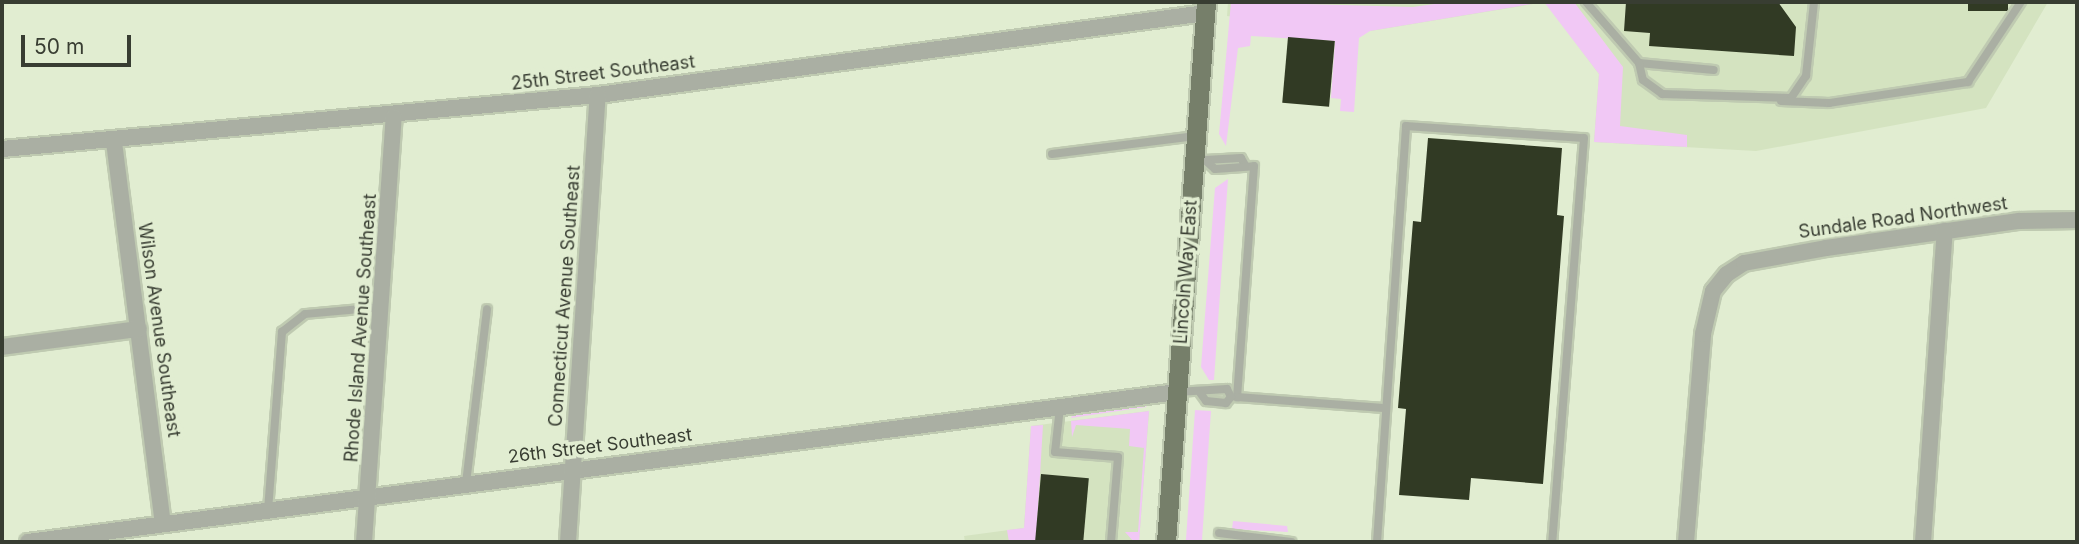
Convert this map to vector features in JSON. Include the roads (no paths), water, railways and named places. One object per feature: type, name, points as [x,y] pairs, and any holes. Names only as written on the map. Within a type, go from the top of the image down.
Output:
[{"type":"main road","name":"Lincoln Way East","points":[[1166,542],[1176,392],[1200,159],[1196,136],[1206,7]]},
{"type":"street","name":"25th Street Southeast","points":[[2,149],[114,142],[394,117],[598,95],[1206,7]]},
{"type":"street","name":"Connecticut Avenue Southeast","points":[[568,542],[598,95]]},
{"type":"street","name":"Rhode Island Avenue Southeast","points":[[364,542],[394,117]]},
{"type":"street","name":"Wilson Avenue Southeast","points":[[114,142],[163,523]]},
{"type":"street","name":"Sundale Road Northwest","points":[[1686,542],[1707,312],[1719,282],[1736,267],[1945,231],[2077,219]]},
{"type":"street","points":[[1923,542],[1945,231]]},
{"type":"street","points":[[2,347],[139,329]]},
{"type":"street","name":"26th Street Southeast","points":[[28,542],[1060,404],[1176,392]]},
{"type":"lane","points":[[1586,2],[1639,63],[1643,80],[1662,94],[1829,103],[1968,82],[2021,2]]},
{"type":"lane","points":[[1781,101],[1797,93],[1807,76],[1812,4]]},
{"type":"lane","points":[[1639,63],[1714,70]]},
{"type":"lane","points":[[1377,542],[1384,408],[1406,126],[1584,138],[1552,542]]},
{"type":"lane","points":[[1052,153],[1196,136]]},
{"type":"lane","points":[[1200,159],[1241,158],[1245,165]]},
{"type":"lane","points":[[1200,159],[1214,169],[1254,166],[1234,397]]},
{"type":"lane","points":[[268,510],[282,332],[304,314],[382,307]]},
{"type":"lane","points":[[466,483],[487,309]]},
{"type":"lane","points":[[1176,392],[1201,394],[1227,389],[1234,397]]},
{"type":"lane","points":[[1201,394],[1206,401],[1234,397],[1384,408]]},
{"type":"lane","points":[[1060,404],[1055,452],[1118,457],[1111,542]]},
{"type":"lane","points":[[1219,533],[1290,542]]}]
